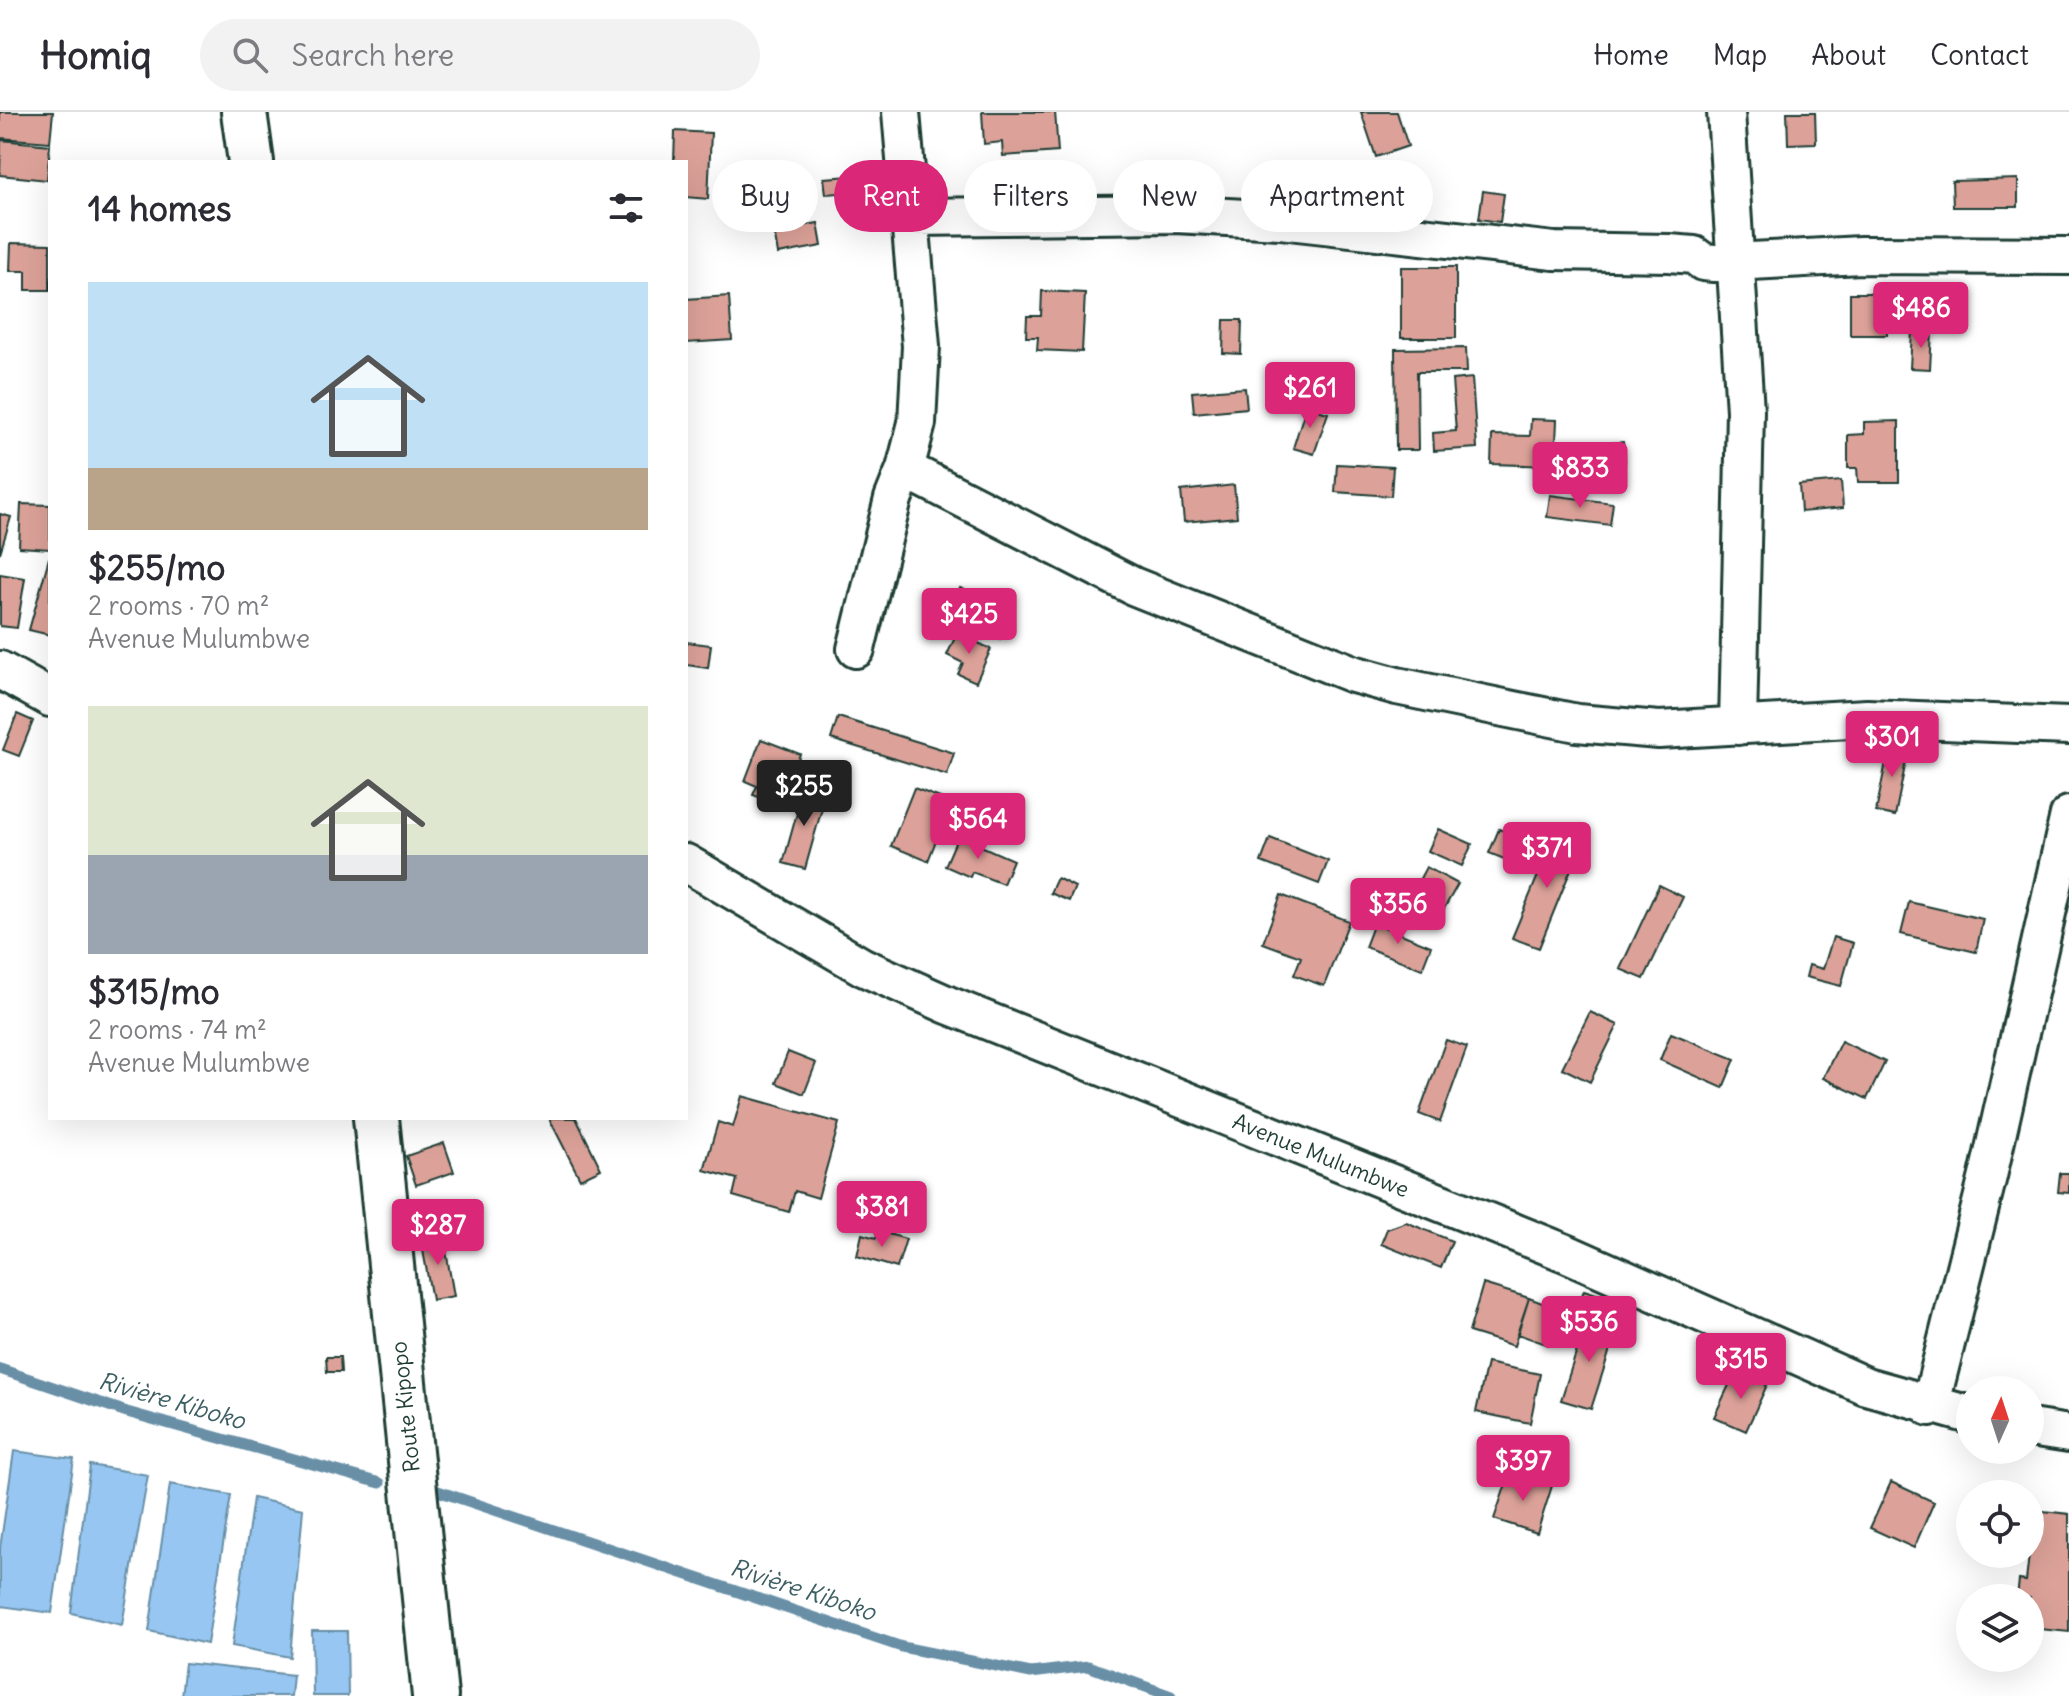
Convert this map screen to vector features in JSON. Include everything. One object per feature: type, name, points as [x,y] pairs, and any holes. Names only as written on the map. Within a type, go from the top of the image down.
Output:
[{"type":"main road","points":[[244,112],[251,160]]},
{"type":"main road","name":"Route Kipopo","points":[[376,1120],[435,1696]]},
{"type":"street","points":[[901,112],[905,160]]},
{"type":"street","points":[[1726,112],[1733,262],[1745,411],[1738,726]]},
{"type":"street","points":[[948,217],[1190,215],[1280,220],[1554,251],[1694,255],[1703,262],[1861,255],[2069,256]]},
{"type":"street","points":[[856,649],[893,499],[905,469],[917,423],[921,346],[911,232]]},
{"type":"street","points":[[905,469],[1119,580],[1353,674],[1577,723],[1659,730],[1867,718],[2069,726]]},
{"type":"street","points":[[0,670],[48,697]]},
{"type":"street","points":[[1930,1407],[1988,1176],[2069,815]]},
{"type":"street","name":"Avenue Mulumbwe","points":[[688,864],[863,967],[948,1005],[1568,1254],[1866,1386],[1956,1412]]},
{"type":"street","points":[[2044,1430],[2069,1434]]},
{"type":"water","points":[[14,1451],[74,1459],[52,1613],[0,1606],[0,1548]]},
{"type":"water","points":[[90,1465],[148,1475],[122,1625],[71,1613]]},
{"type":"water","points":[[170,1484],[231,1495],[207,1644],[149,1631]]},
{"type":"water","points":[[253,1498],[303,1509],[290,1657],[232,1646]]},
{"type":"water","points":[[312,1631],[347,1631],[348,1696],[313,1696]]},
{"type":"water","points":[[185,1663],[293,1675],[291,1696],[181,1696]]},
{"type":"building","points":[[0,112],[53,112],[50,142],[0,138]]},
{"type":"building","points":[[982,112],[1055,112],[1058,152],[1003,156],[1002,142],[984,144]]},
{"type":"building","points":[[1361,112],[1397,112],[1408,146],[1376,157]]},
{"type":"building","points":[[1787,112],[1815,112],[1816,143],[1788,144]]},
{"type":"building","points":[[675,131],[711,133],[708,199],[688,197],[688,160],[674,160]]},
{"type":"building","points":[[1,140],[50,145],[47,180],[0,175]]},
{"type":"building","points":[[834,177],[834,193],[826,194],[824,178]]},
{"type":"building","points":[[2018,179],[2018,207],[1953,207],[1952,181]]},
{"type":"building","points":[[1483,191],[1504,194],[1500,222],[1479,219]]},
{"type":"building","points":[[818,223],[822,246],[778,254],[774,232],[818,232]]},
{"type":"building","points":[[11,243],[48,244],[48,290],[26,290],[26,271],[10,271]]},
{"type":"building","points":[[1401,267],[1456,267],[1456,338],[1401,338]]},
{"type":"building","points":[[1042,291],[1085,293],[1082,352],[1037,350],[1038,337],[1026,337],[1027,316],[1041,316]]},
{"type":"building","points":[[1850,293],[1888,293],[1887,335],[1850,335]]},
{"type":"building","points":[[729,296],[732,340],[688,343],[688,299]]},
{"type":"building","points":[[1224,320],[1242,320],[1241,354],[1223,353]]},
{"type":"building","points":[[1912,330],[1932,331],[1930,369],[1910,368]]},
{"type":"building","points":[[1466,348],[1467,372],[1417,372],[1418,450],[1396,450],[1395,349]]},
{"type":"building","points":[[1472,378],[1477,448],[1434,451],[1433,433],[1456,431],[1452,380]]},
{"type":"building","points":[[1245,388],[1247,408],[1194,413],[1192,392]]},
{"type":"building","points":[[1306,407],[1328,413],[1314,454],[1293,448]]},
{"type":"building","points":[[1531,419],[1557,420],[1555,466],[1491,464],[1492,435],[1530,436]]},
{"type":"building","points":[[1899,421],[1899,482],[1858,482],[1857,468],[1848,468],[1848,435],[1864,434],[1864,422]]},
{"type":"building","points":[[1623,442],[1625,462],[1585,464],[1584,445]]},
{"type":"building","points":[[1337,464],[1393,467],[1391,496],[1335,492]]},
{"type":"building","points":[[1841,481],[1843,508],[1801,512],[1799,485]]},
{"type":"building","points":[[1234,485],[1237,517],[1184,522],[1181,491]]},
{"type":"building","points":[[1550,495],[1613,503],[1610,525],[1547,517]]},
{"type":"building","points":[[21,504],[48,505],[48,549],[19,547]]},
{"type":"building","points":[[0,514],[11,517],[0,553]]},
{"type":"building","points":[[48,562],[48,635],[29,630]]},
{"type":"building","points":[[0,574],[25,578],[17,628],[0,626]]},
{"type":"building","points":[[960,588],[1012,607],[1000,639],[978,630],[980,623],[951,613]]},
{"type":"building","points":[[957,633],[991,649],[976,682],[958,674],[963,663],[947,655]]},
{"type":"building","points":[[688,642],[711,645],[708,668],[688,665]]},
{"type":"building","points":[[17,714],[33,721],[19,756],[3,750]]},
{"type":"building","points":[[838,717],[954,753],[947,775],[831,739]]},
{"type":"building","points":[[761,739],[800,754],[781,805],[753,795],[757,786],[745,781]]},
{"type":"building","points":[[1890,742],[1909,746],[1895,816],[1876,812]]},
{"type":"building","points":[[804,788],[826,794],[805,869],[783,863]]},
{"type":"building","points":[[914,788],[951,802],[928,861],[891,846]]},
{"type":"building","points":[[1438,829],[1472,844],[1462,866],[1428,851]]},
{"type":"building","points":[[1499,829],[1541,846],[1532,870],[1489,853]]},
{"type":"building","points":[[1556,832],[1582,842],[1539,948],[1512,938]]},
{"type":"building","points":[[958,836],[1013,860],[1003,884],[972,872],[970,877],[945,866]]},
{"type":"building","points":[[1270,838],[1328,861],[1319,884],[1261,862]]},
{"type":"building","points":[[1426,867],[1458,884],[1437,921],[1420,911],[1431,892],[1417,884]]},
{"type":"building","points":[[1057,878],[1075,887],[1069,901],[1050,893]]},
{"type":"building","points":[[1659,885],[1683,897],[1644,979],[1620,969]]},
{"type":"building","points":[[1281,895],[1349,921],[1324,986],[1294,975],[1301,957],[1263,943]]},
{"type":"building","points":[[1909,902],[1983,919],[1976,952],[1901,934]]},
{"type":"building","points":[[1374,923],[1431,946],[1422,969],[1365,947]]},
{"type":"building","points":[[1833,937],[1853,943],[1841,986],[1806,977],[1809,965],[1823,969]]},
{"type":"building","points":[[1590,1012],[1618,1025],[1590,1082],[1562,1068]]},
{"type":"building","points":[[1671,1033],[1735,1059],[1723,1088],[1660,1060]]},
{"type":"building","points":[[1446,1040],[1467,1047],[1440,1122],[1419,1114]]},
{"type":"building","points":[[1841,1041],[1885,1062],[1867,1099],[1823,1078]]},
{"type":"building","points":[[788,1052],[816,1063],[804,1094],[776,1083]]},
{"type":"building","points":[[742,1096],[839,1123],[818,1198],[795,1191],[789,1212],[733,1196],[737,1179],[704,1170],[718,1122],[733,1127]]},
{"type":"building","points":[[550,1120],[577,1120],[601,1169],[580,1179]]},
{"type":"building","points":[[444,1143],[454,1172],[416,1185],[406,1156]]},
{"type":"building","points":[[2060,1173],[2069,1173],[2069,1193],[2058,1192]]},
{"type":"building","points":[[1406,1222],[1452,1241],[1441,1268],[1381,1244],[1387,1229]]},
{"type":"building","points":[[878,1231],[906,1239],[897,1268],[857,1256],[862,1234],[876,1238]]},
{"type":"building","points":[[443,1234],[454,1296],[432,1300],[421,1239]]},
{"type":"building","points":[[1483,1284],[1529,1298],[1514,1346],[1469,1332]]},
{"type":"building","points":[[1584,1290],[1625,1303],[1617,1328],[1575,1315]]},
{"type":"building","points":[[1529,1298],[1561,1310],[1549,1345],[1517,1334]]},
{"type":"building","points":[[1587,1319],[1617,1328],[1591,1409],[1561,1400]]},
{"type":"building","points":[[326,1357],[340,1357],[341,1372],[327,1372]]},
{"type":"building","points":[[1487,1363],[1540,1374],[1530,1423],[1476,1412]]},
{"type":"building","points":[[1736,1370],[1767,1385],[1746,1431],[1714,1417]]},
{"type":"building","points":[[1510,1472],[1552,1486],[1537,1533],[1494,1519]]},
{"type":"building","points":[[1891,1482],[1934,1502],[1914,1548],[1870,1528]]},
{"type":"building","points":[[2044,1511],[2069,1514],[2069,1632],[2044,1629],[2044,1584],[2019,1584],[2019,1580],[2026,1581],[2027,1568],[2044,1568]]},
{"type":"waterway","name":"Rivière Kiboko","points":[[0,1369],[127,1412],[380,1483]]},
{"type":"waterway","name":"Rivière Kiboko","points":[[426,1487],[902,1647],[1031,1673],[1088,1666],[1171,1696]]}]
